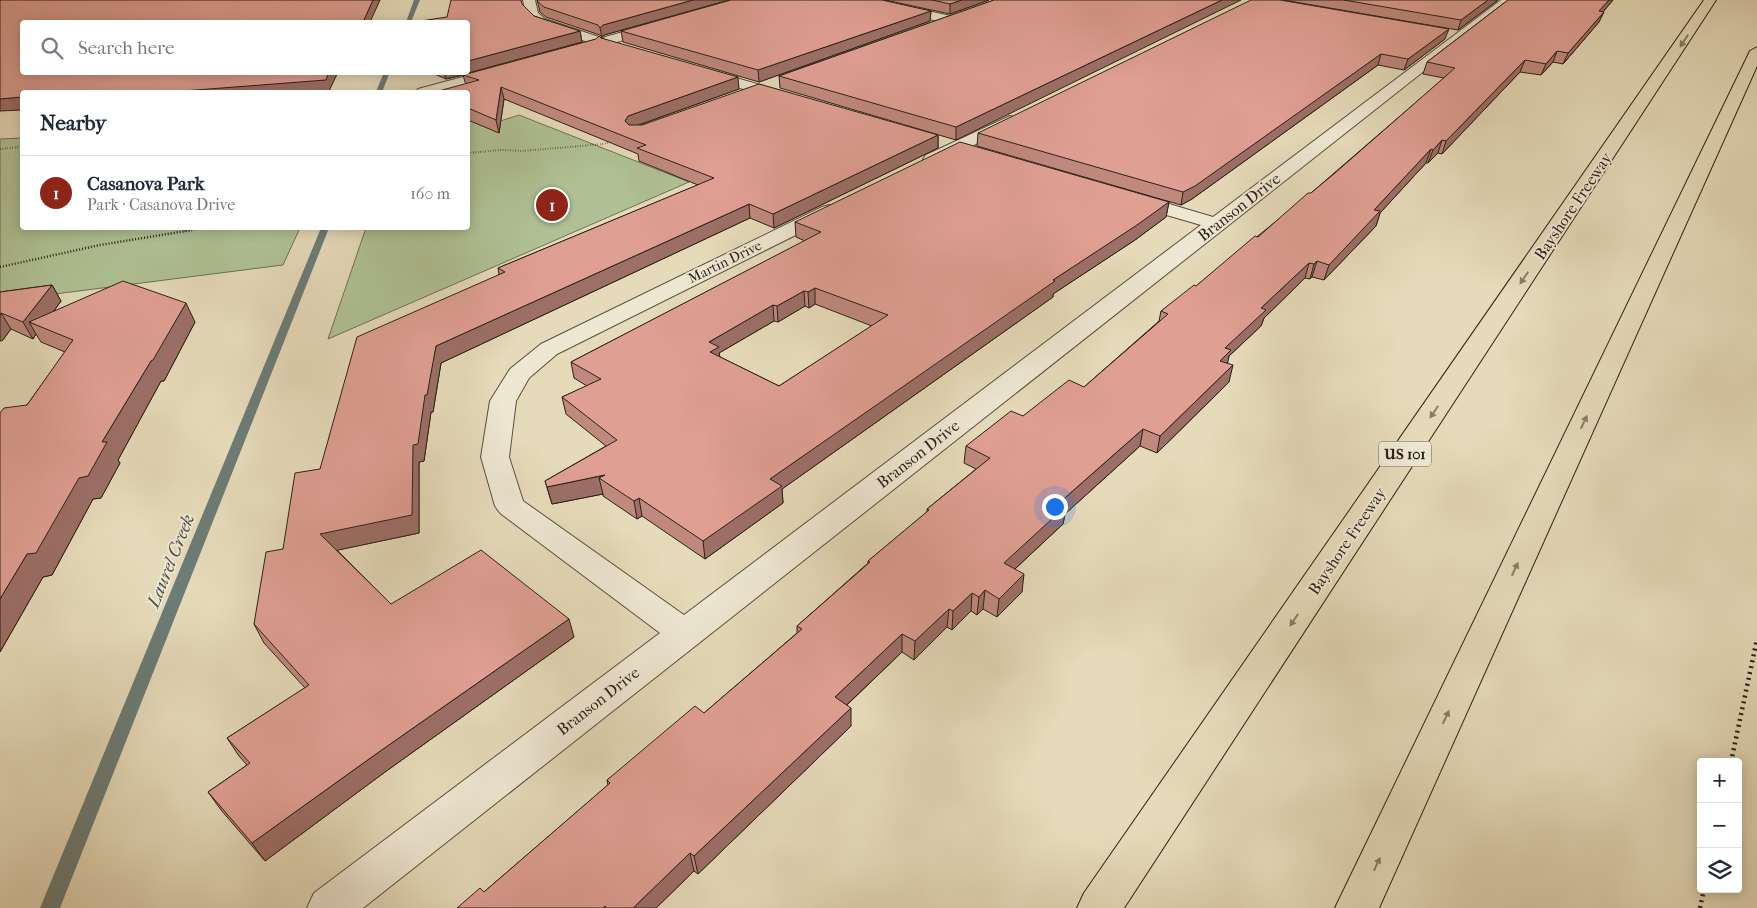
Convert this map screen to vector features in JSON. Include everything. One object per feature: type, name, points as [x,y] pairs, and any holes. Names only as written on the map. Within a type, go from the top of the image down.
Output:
[{"type":"highway","name":"Bayshore Freeway","points":[[1099,908],[1710,0]]},
{"type":"highway","points":[[1357,908],[1757,51]]},
{"type":"street","points":[[529,0],[532,14],[541,22],[634,52]]},
{"type":"street","points":[[860,0],[955,18],[923,30]]},
{"type":"street","name":"Branson Drive","points":[[329,908],[1217,224],[1453,35],[1508,0]]},
{"type":"street","points":[[574,50],[675,21]]},
{"type":"street","points":[[430,90],[517,66]]},
{"type":"street","points":[[691,69],[805,103]]},
{"type":"street","points":[[740,96],[783,80]]},
{"type":"street","points":[[912,170],[1026,113]]},
{"type":"street","points":[[1115,194],[1217,224]]},
{"type":"street","name":"Martin Drive","points":[[686,634],[510,506],[495,457],[503,401],[519,374],[549,349],[850,200]]},
{"type":"path","points":[[470,153],[502,150],[522,151],[603,144],[620,138]]},
{"type":"path","points":[[0,149],[20,147]]},
{"type":"path","points":[[0,267],[100,245],[192,230]]},
{"type":"path","points":[[1732,758],[1757,639]]},
{"type":"path","points":[[1700,908],[1703,893]]},
{"type":"green space","points":[[519,115],[689,182],[328,339],[365,230],[470,230],[470,119],[488,125]]},
{"type":"green space","points":[[20,138],[20,230],[299,230],[283,265],[0,301],[0,139]]},
{"type":"building","points":[[0,0],[373,0],[364,20],[20,20],[20,75],[328,75],[326,80],[196,90],[20,90],[20,97],[0,99]]},
{"type":"building","points":[[451,0],[521,0],[522,4],[534,16],[580,31],[470,60],[470,20],[427,20],[447,17]]},
{"type":"building","points":[[537,0],[693,0],[603,25],[600,28],[598,25],[544,7]]},
{"type":"building","points":[[731,0],[882,0],[931,11],[758,70],[621,31]]},
{"type":"building","points":[[932,0],[962,0],[950,4]]},
{"type":"building","points":[[994,0],[1222,0],[956,127],[779,76]]},
{"type":"building","points":[[1251,0],[1280,0],[1449,29],[1408,59],[1381,54],[1195,186],[1183,192],[978,133]]},
{"type":"building","points":[[1344,0],[1488,0],[1461,20]]},
{"type":"building","points":[[1508,0],[1609,0],[1599,11],[1604,12],[1568,53],[1557,51],[1546,64],[1525,60],[1446,141],[1442,140],[1433,150],[1431,149],[1374,210],[1380,211],[1329,265],[1317,261],[1314,264],[1309,263],[1261,308],[1266,310],[1225,348],[1231,350],[1220,361],[1233,365],[1160,436],[1143,429],[1059,503],[1066,506],[1004,563],[1024,574],[999,599],[985,590],[979,597],[972,593],[953,611],[949,609],[915,641],[902,634],[835,697],[851,708],[694,856],[690,853],[633,908],[607,908],[605,906],[603,908],[457,908],[480,888],[484,892],[610,783],[607,780],[695,706],[704,713],[802,629],[797,626],[870,562],[868,561],[929,510],[927,509],[990,458],[966,446],[1011,411],[1023,416],[1069,380],[1084,387],[1168,314],[1161,311],[1194,285],[1196,286],[1255,236],[1258,237],[1308,193],[1311,193],[1335,173],[1455,68],[1427,62]]},
{"type":"building","points":[[599,36],[738,77],[628,116],[625,121],[629,125],[642,125],[759,84],[938,135],[773,214],[749,204],[436,346],[427,395],[425,395],[418,444],[413,445],[412,515],[320,534],[391,604],[481,550],[569,619],[252,843],[208,792],[250,763],[227,738],[309,685],[254,624],[266,552],[283,549],[295,473],[320,469],[357,337],[505,272],[498,268],[714,178],[637,148],[646,145],[501,87],[496,120],[470,109],[470,90],[442,90],[479,80],[463,75],[470,75],[470,73],[596,39]]},
{"type":"building","points":[[960,142],[1169,202],[1053,280],[1055,281],[770,479],[782,486],[703,541],[639,498],[634,501],[599,478],[605,475],[547,487],[545,481],[617,440],[562,397],[601,379],[571,362],[821,232],[795,222]],"holes":[[[815,288],[888,315],[779,386],[710,352],[719,347],[709,342],[773,305],[777,306],[804,291],[808,292]]]},
{"type":"building","points":[[123,281],[186,303],[102,442],[107,442],[88,476],[79,478],[36,553],[27,554],[0,599],[0,413],[4,408],[27,405],[73,340],[29,322]]},
{"type":"building","points":[[52,285],[23,322],[1,313],[0,315],[0,292]]},
{"type":"waterway","name":"Laurel Creek","points":[[409,20],[417,0]]},
{"type":"waterway","name":"Laurel Creek","points":[[380,90],[386,75]]},
{"type":"waterway","name":"Laurel Creek","points":[[50,908],[324,230]]},
{"type":"place","name":"Casanova Park","points":[[552,205]]}]
